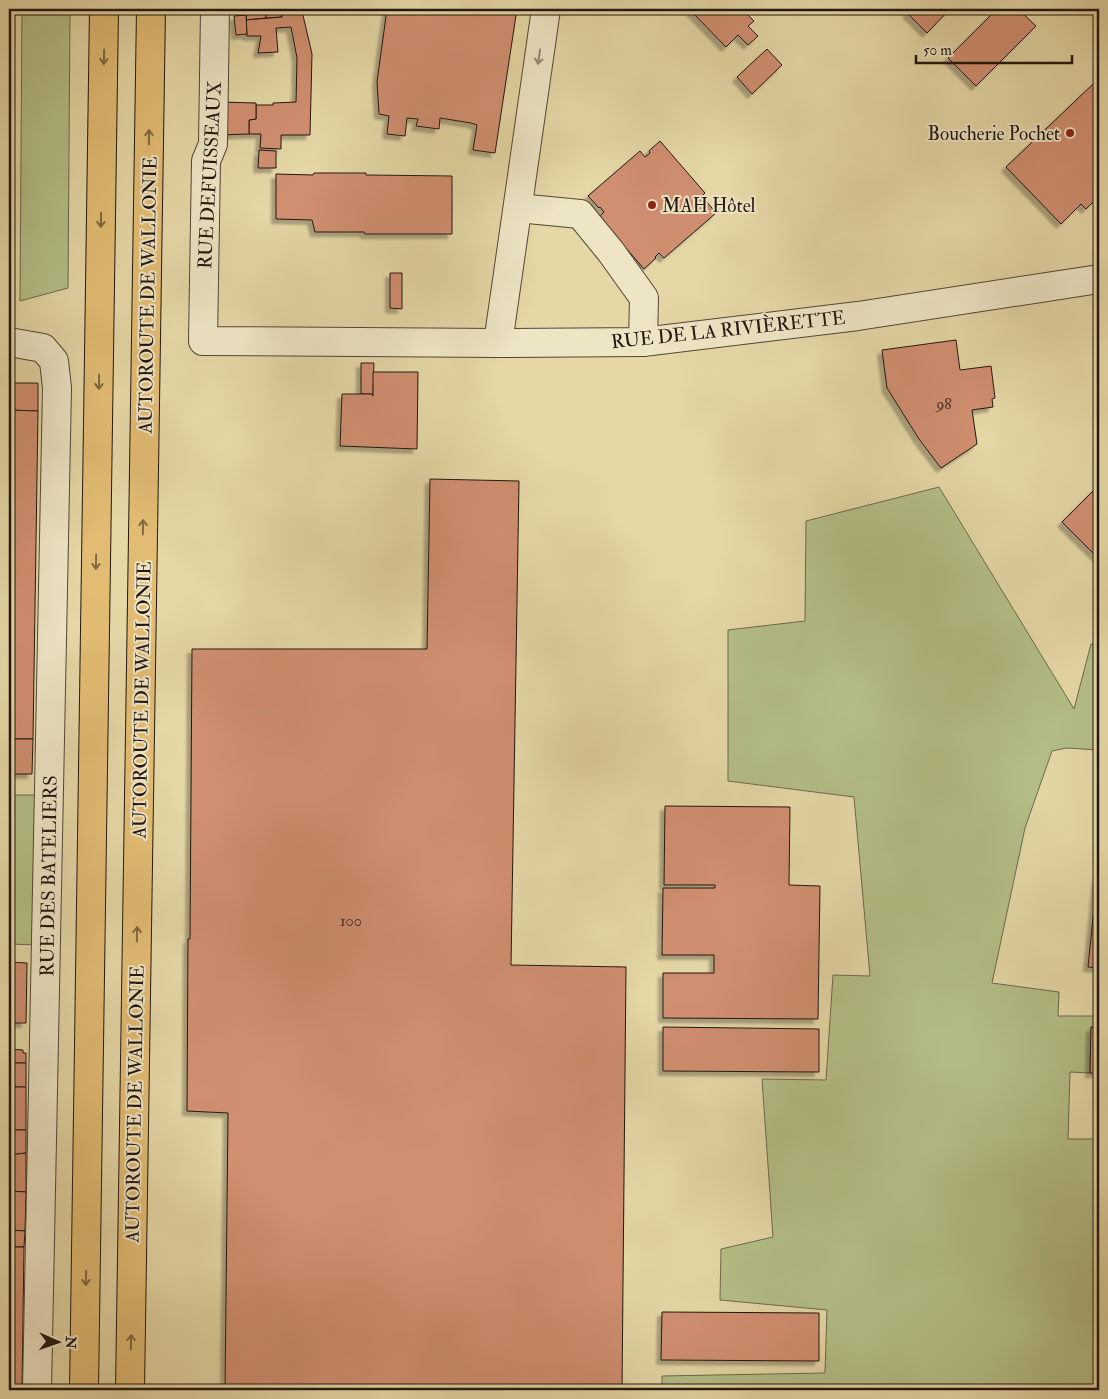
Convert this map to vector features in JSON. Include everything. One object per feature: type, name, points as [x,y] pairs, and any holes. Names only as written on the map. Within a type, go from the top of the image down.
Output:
[{"type":"highway","points":[[84,1390],[104,9]]},
{"type":"highway","name":"AUTOROUTE DE WALLONIE","points":[[130,1390],[151,9]]},
{"type":"street","name":"RUE DEFUISSEAUX","points":[[203,341],[206,161],[213,144],[215,9]]},
{"type":"street","points":[[498,343],[546,9]]},
{"type":"street","points":[[518,208],[580,214],[611,252],[644,298],[643,342]]},
{"type":"street","name":"RUE DE LA RIVIÈRETTE","points":[[203,341],[643,342],[858,316],[1099,279]]},
{"type":"street","name":"RUE DES BATELIERS","points":[[9,342],[42,348],[54,361],[57,388],[37,1390]]},
{"type":"green space","points":[[22,9],[70,9],[68,288],[20,301]]},
{"type":"green space","points":[[939,487],[1074,709],[1091,644],[1099,645],[1099,750],[1066,748],[1052,751],[1025,828],[992,983],[1059,992],[1058,1016],[1099,1016],[1099,1027],[1091,1027],[1090,1073],[1070,1072],[1068,1139],[1099,1139],[1099,1390],[662,1390],[662,1376],[825,1373],[827,1310],[720,1300],[721,1249],[773,1237],[762,1079],[826,1080],[833,975],[870,976],[854,797],[728,781],[728,630],[805,621],[806,521]]},
{"type":"green space","points":[[9,795],[43,795],[38,945],[9,944]]},
{"type":"building","points":[[246,9],[266,9],[266,18],[246,20]]},
{"type":"building","points":[[266,9],[282,9],[282,17],[266,18]]},
{"type":"building","points":[[282,9],[301,9],[312,54],[310,135],[281,135],[281,149],[260,148],[261,134],[249,134],[249,120],[256,119],[256,105],[296,102],[297,58],[291,27],[276,28],[278,52],[258,53],[261,36],[247,36],[246,20],[282,17]]},
{"type":"building","points":[[387,9],[517,9],[495,153],[473,150],[477,125],[471,123],[440,118],[439,129],[416,126],[418,119],[407,118],[405,136],[387,134],[389,116],[379,114],[377,82]]},
{"type":"building","points":[[689,9],[742,9],[754,21],[748,26],[758,36],[748,45],[738,35],[726,47]]},
{"type":"building","points":[[911,9],[950,9],[927,33],[907,13]]},
{"type":"building","points":[[997,9],[1018,9],[1036,26],[976,86],[948,58]]},
{"type":"building","points":[[246,15],[247,34],[236,35],[234,16]]},
{"type":"building","points":[[767,49],[782,65],[752,94],[737,77]]},
{"type":"building","name":"Boucherie Pochet","points":[[1093,84],[1099,90],[1099,196],[1086,209],[1081,204],[1061,224],[1006,167]]},
{"type":"building","points":[[220,102],[256,103],[256,119],[249,120],[249,134],[218,135]]},
{"type":"building","name":"MAH Hôtel","points":[[660,141],[705,193],[700,198],[704,203],[706,201],[716,213],[664,258],[659,253],[644,269],[599,217],[604,212],[588,196],[640,151],[645,157]]},
{"type":"building","points":[[259,150],[276,151],[276,168],[258,168]]},
{"type":"building","points":[[314,173],[452,176],[452,234],[315,232],[312,220],[276,219],[276,174],[313,175]]},
{"type":"building","points":[[390,273],[402,273],[402,309],[390,308]]},
{"type":"building","points":[[956,340],[960,370],[991,366],[995,398],[992,399],[993,407],[972,410],[977,444],[941,468],[919,439],[887,388],[882,350]]},
{"type":"building","points":[[361,363],[374,363],[373,396],[372,394],[361,394]]},
{"type":"building","points":[[373,372],[418,372],[417,449],[340,446],[342,394],[372,394],[373,396]]},
{"type":"building","points":[[9,383],[38,383],[38,411],[9,410]]},
{"type":"building","points":[[9,410],[38,411],[33,739],[9,739]]},
{"type":"building","points":[[430,479],[519,481],[511,965],[626,967],[622,1390],[225,1390],[228,1113],[187,1111],[192,649],[427,649]]},
{"type":"building","points":[[1099,485],[1099,559],[1062,522]]},
{"type":"building","points":[[9,739],[33,739],[32,774],[9,774]]},
{"type":"building","points":[[665,806],[790,807],[789,885],[820,886],[818,1019],[663,1018],[663,973],[714,973],[714,955],[662,955],[663,888],[715,888],[715,885],[664,885]]},
{"type":"building","points":[[1097,878],[1099,879],[1099,968],[1088,967]]},
{"type":"building","points":[[9,962],[27,963],[26,1023],[9,1023]]},
{"type":"building","points":[[663,1027],[819,1029],[819,1072],[663,1071]]},
{"type":"building","points":[[1091,1027],[1099,1027],[1099,1073],[1090,1073]]},
{"type":"building","points":[[9,1049],[23,1050],[23,1053],[26,1053],[26,1063],[9,1063]]},
{"type":"building","points":[[9,1063],[26,1063],[26,1087],[10,1087],[10,1093],[9,1093]]},
{"type":"building","points":[[10,1087],[26,1087],[26,1130],[9,1130]]},
{"type":"building","points":[[9,1130],[26,1130],[26,1153],[9,1155]]},
{"type":"building","points":[[26,1153],[26,1192],[9,1191],[9,1155]]},
{"type":"building","points":[[9,1191],[26,1192],[25,1231],[9,1230]]},
{"type":"building","points":[[12,1230],[25,1231],[24,1247],[11,1247]]},
{"type":"building","points":[[9,1247],[24,1247],[22,1390],[9,1390]]},
{"type":"building","points":[[662,1312],[819,1313],[819,1361],[661,1360]]},
{"type":"place","name":"Boucherie Pochet","points":[[1070,133]]},
{"type":"place","name":"MAH Hôtel","points":[[652,205]]}]
